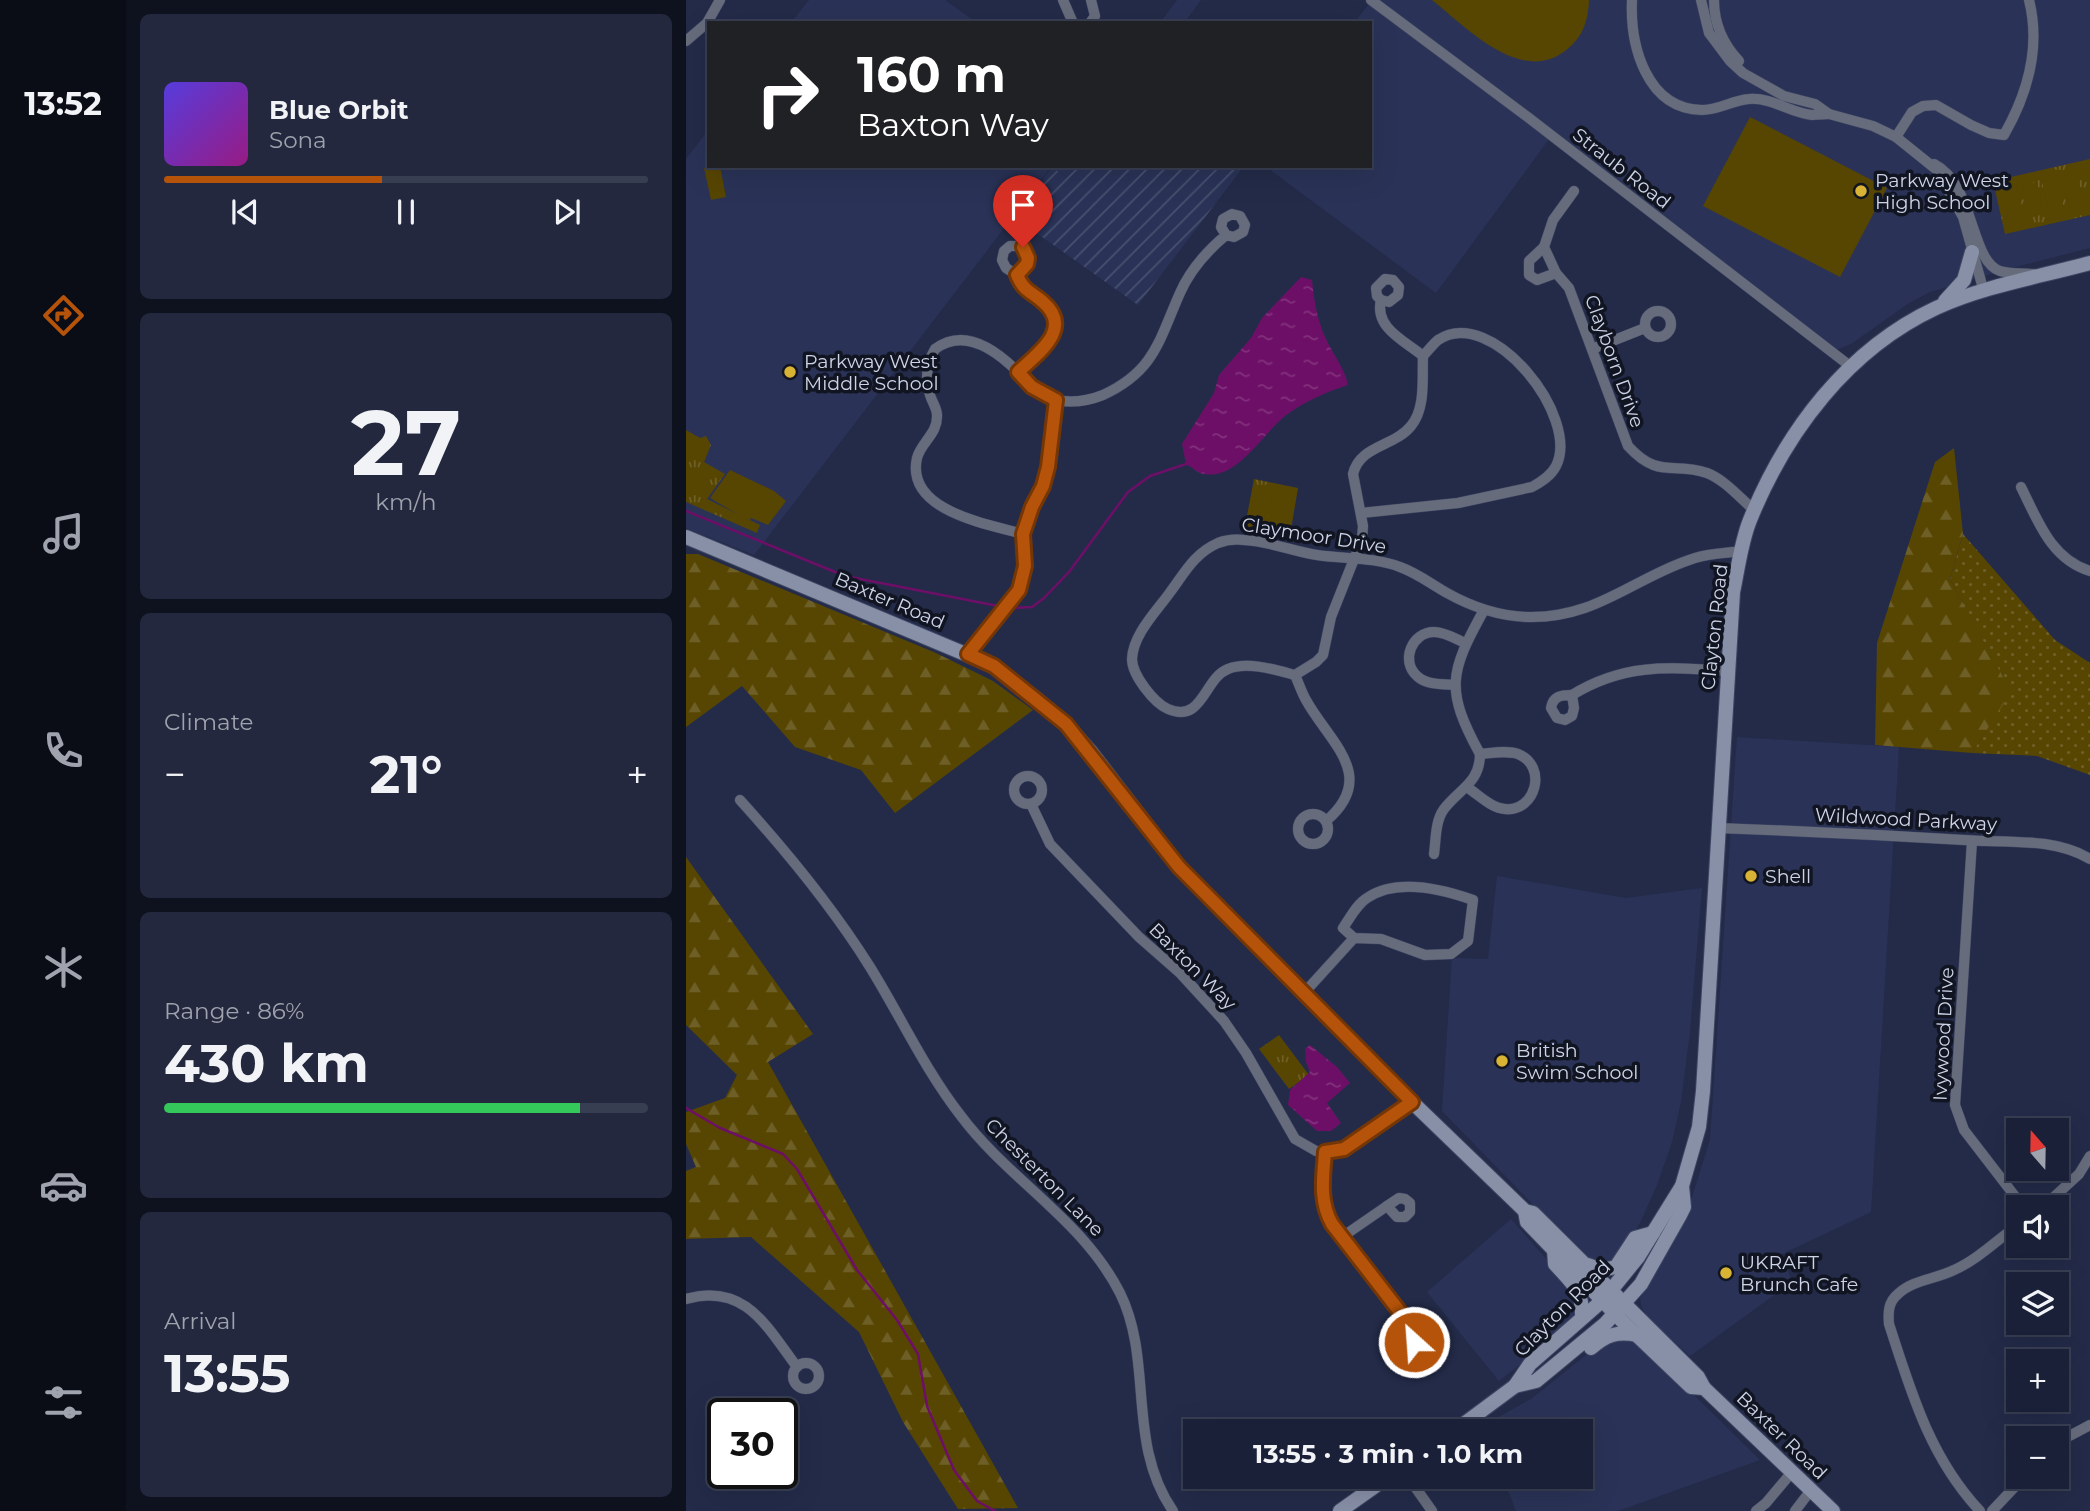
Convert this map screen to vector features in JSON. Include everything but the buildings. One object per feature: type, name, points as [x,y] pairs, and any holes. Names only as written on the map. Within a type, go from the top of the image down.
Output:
[{"type":"main road","points":[[1937,308],[1964,280],[1972,252]]},
{"type":"main road","name":"Clayton Road","points":[[1471,1419],[1515,1387],[1536,1381],[1605,1324],[1613,1301],[1682,1186],[1699,1127],[1703,1091],[1733,592],[1749,522],[1783,454],[1809,413],[1838,377],[1892,334],[1937,308],[1984,292],[2090,264]]},
{"type":"main road","name":"Baxter Road","points":[[686,537],[994,666],[1066,724],[1179,867],[1412,1102],[1525,1211],[1534,1213],[1583,1263],[1637,1335],[1691,1387],[1704,1388]]},
{"type":"main road","name":"Clayton Road","points":[[1515,1387],[1530,1364],[1582,1318],[1641,1284],[1684,1207],[1682,1186]]},
{"type":"main road","name":"Baxter Road","points":[[1525,1211],[1527,1222],[1554,1250],[1698,1377],[1704,1388],[1833,1511]]},
{"type":"main road","points":[[1583,1263],[1602,1270],[1616,1267],[1635,1238],[1653,1233]]},
{"type":"main road","points":[[1554,1250],[1555,1264],[1578,1289],[1582,1318]]},
{"type":"main road","points":[[1565,1359],[1578,1359],[1611,1334],[1623,1332],[1637,1335]]},
{"type":"main road","points":[[1340,1511],[1371,1489]]},
{"type":"street","points":[[708,21],[720,0]]},
{"type":"street","points":[[1064,0],[1072,21]]},
{"type":"street","points":[[1091,0],[1095,16],[1091,21]]},
{"type":"street","name":"Straub Road","points":[[1371,0],[1529,118],[1850,366]]},
{"type":"street","points":[[1632,0],[1633,34],[1639,62],[1659,92],[1678,105],[1701,110],[1749,99],[1812,115],[1829,114],[1873,126],[1896,137],[1927,161],[1941,176],[1962,217],[1984,292]]},
{"type":"street","points":[[1700,0],[1709,33],[1743,73],[1784,96],[1815,104],[1829,114]]},
{"type":"street","points":[[1714,0],[1723,39],[1735,57],[1759,82]]},
{"type":"street","points":[[1896,137],[1912,112],[1923,106],[1936,105],[1989,133],[2004,135],[2017,114],[2028,87],[2033,52],[2033,14],[2029,0]]},
{"type":"street","points":[[686,40],[707,23]]},
{"type":"street","points":[[1927,161],[1946,171],[1955,183],[1967,206],[1984,257],[1992,266],[2001,271],[2043,276]]},
{"type":"street","points":[[1556,272],[1537,280],[1532,279],[1527,265],[1544,247],[1553,220],[1574,191]]},
{"type":"street","points":[[1023,534],[952,513],[938,505],[921,486],[916,460],[937,421],[926,374],[935,349],[951,340],[976,341],[1018,372],[1032,387],[1056,400],[1084,401],[1102,395],[1138,373],[1152,356],[1191,273],[1226,235]]},
{"type":"street","name":"Clayborn Drive","points":[[1544,247],[1556,272],[1569,288],[1628,446],[1661,469],[1698,471],[1716,477],[1754,510]]},
{"type":"street","points":[[1017,275],[1028,293],[1044,302],[1053,316],[1055,331],[1049,343],[1018,372]]},
{"type":"street","points":[[1381,300],[1380,318],[1385,326],[1423,356]]},
{"type":"street","points":[[1592,349],[1645,328]]},
{"type":"street","points":[[1326,821],[1345,802],[1348,768],[1342,751],[1306,699],[1295,676],[1323,655],[1328,625],[1363,539],[1354,467],[1360,457],[1411,427],[1421,405],[1423,356],[1439,340],[1457,335],[1480,337],[1505,351],[1530,373],[1546,399],[1560,443],[1556,466],[1542,482],[1532,487],[1458,503],[1361,513]]},
{"type":"street","points":[[968,654],[1019,590],[1025,566],[1023,534],[1048,467],[1056,400]]},
{"type":"street","points":[[2021,487],[2055,550],[2071,564],[2090,571]]},
{"type":"street","name":"Claymoor Drive","points":[[1295,676],[1255,667],[1227,669],[1219,674],[1192,709],[1170,711],[1161,706],[1140,682],[1135,673],[1132,656],[1139,636],[1198,554],[1227,540],[1244,540],[1315,555],[1401,567],[1484,610],[1528,617],[1566,613],[1594,606],[1693,558],[1742,551]]},
{"type":"street","points":[[1434,854],[1444,808],[1468,788],[1479,770],[1480,754],[1460,712],[1454,685],[1465,643],[1484,610]]},
{"type":"street","points":[[1454,685],[1433,683],[1417,677],[1409,661],[1410,649],[1421,636],[1429,632],[1444,634],[1465,643]]},
{"type":"street","points":[[1572,695],[1586,686],[1651,667],[1727,671]]},
{"type":"street","points":[[1468,788],[1495,807],[1507,810],[1520,807],[1528,800],[1535,787],[1535,772],[1525,758],[1508,752],[1480,754]]},
{"type":"street","name":"Chesterton Lane","points":[[740,800],[804,873],[844,926],[921,1059],[962,1118],[1003,1164],[1079,1233],[1103,1263],[1121,1295],[1133,1326],[1146,1448],[1156,1479],[1173,1511]]},
{"type":"street","name":"Baxton Way","points":[[1031,804],[1050,844],[1139,937],[1181,974],[1224,1021],[1246,1053],[1294,1139],[1306,1147],[1325,1152]]},
{"type":"street","name":"Wildwood Parkway","points":[[1718,828],[2040,844],[2069,849],[2090,859]]},
{"type":"street","name":"Ivywood Drive","points":[[1972,841],[1955,1105],[1964,1130],[2014,1195]]},
{"type":"street","points":[[1304,993],[1354,938],[1381,939],[1425,955],[1451,954],[1468,942],[1473,900],[1450,892],[1406,888],[1382,890],[1364,899],[1343,928],[1354,938]]},
{"type":"street","points":[[1412,1102],[1344,1149],[1325,1152],[1322,1194],[1326,1213],[1342,1237],[1417,1334]]},
{"type":"street","points":[[2056,1195],[2079,1174],[2090,1156]]},
{"type":"street","points":[[1342,1237],[1387,1206]]},
{"type":"street","points":[[1980,1511],[1948,1472],[1927,1433],[1905,1376],[1889,1324],[1888,1312],[1891,1301],[1898,1293],[1909,1286],[1965,1265],[2006,1234]]},
{"type":"street","points":[[686,1299],[717,1295],[741,1301],[758,1315],[797,1367]]},
{"type":"street","points":[[2069,1436],[2090,1424]]},
{"type":"street","points":[[1755,1511],[1765,1507],[1792,1472]]},
{"type":"street","points":[[1416,1489],[1432,1511]]},
{"type":"street","points":[[1992,1511],[2013,1489]]},
{"type":"street","points":[[1796,1511],[1811,1490]]},
{"type":"shaded area","points":[[809,0],[945,0],[974,21],[793,21]]},
{"type":"shaded area","points":[[1177,0],[1201,0],[1185,21],[1161,21]]},
{"type":"shaded area","name":"Parkway West High School","points":[[1372,0],[2090,0],[2090,248],[1930,292],[1909,303],[1851,344],[1836,350],[1555,131],[1436,293],[1268,168],[1372,168],[1372,21],[1356,21]]},
{"type":"shaded area","name":"Parkway West Middle School","points":[[707,132],[707,168],[1050,168],[754,555],[686,528],[686,159]]},
{"type":"shaded area","points":[[1051,168],[1066,177],[1073,168],[1242,168],[1138,305],[1014,217]]},
{"type":"shaded area","name":"Parkway West Middle School","points":[[1053,168],[1074,168],[1067,177]]},
{"type":"shaded area","points":[[1737,737],[1899,747],[1871,1212],[1782,1254],[1792,1282],[1690,1356],[1649,1319],[1642,1308],[1640,1298],[1674,1241],[1689,1207],[1710,1140]]},
{"type":"shaded area","points":[[1497,876],[1626,898],[1702,888],[1690,1031],[1681,1102],[1672,1142],[1640,1223],[1619,1258],[1602,1266],[1587,1260],[1442,1111],[1452,958],[1488,959]]},
{"type":"shaded area","points":[[1511,1219],[1572,1288],[1579,1310],[1551,1340],[1499,1381],[1427,1292]]},
{"type":"shaded area","points":[[1623,1337],[1642,1344],[1760,1460],[1618,1511],[1516,1511],[1508,1489],[1593,1489],[1593,1419],[1495,1419],[1531,1399],[1606,1339]]},
{"type":"green space","points":[[1432,0],[1589,0],[1583,28],[1571,46],[1548,60],[1530,61],[1512,57],[1494,48]]},
{"type":"green space","points":[[1750,117],[1887,188],[1840,277],[1703,206]]},
{"type":"green space","points":[[2090,159],[2090,215],[2005,234],[1993,181]]},
{"type":"green space","points":[[704,168],[720,168],[726,197],[711,200]]},
{"type":"green space","points":[[2077,173],[2084,205],[2069,208],[2062,176]]},
{"type":"green space","points":[[2057,178],[2064,210],[2049,213],[2042,181]]},
{"type":"green space","points":[[2037,182],[2044,214],[2030,217],[2022,185]]},
{"type":"green space","points":[[2017,186],[2025,218],[2010,222],[2003,189]]},
{"type":"green space","points":[[686,430],[700,438],[706,436],[711,445],[704,462],[725,474],[707,499],[760,525],[757,533],[686,502]]},
{"type":"green space","points":[[1954,448],[1963,534],[1950,579],[2011,692],[1972,753],[1875,745],[1877,643],[1935,462]]},
{"type":"green space","points":[[730,470],[774,491],[786,501],[768,525],[751,518],[749,521],[710,498]]},
{"type":"green space","points":[[1254,479],[1298,488],[1290,535],[1245,526]]},
{"type":"green space","points":[[1258,487],[1273,490],[1266,522],[1251,519]]},
{"type":"green space","points":[[1278,491],[1293,494],[1286,526],[1271,523]]},
{"type":"green space","points":[[1963,534],[2055,640],[2090,663],[2090,775],[2037,756],[1972,753],[2010,692],[1950,579]]},
{"type":"green space","points":[[686,554],[698,554],[936,653],[993,681],[1033,710],[895,813],[861,770],[795,747],[742,686],[686,727]]},
{"type":"green space","points":[[686,857],[813,1034],[768,1062],[1018,1508],[958,1509],[903,1422],[859,1332],[751,1237],[686,1239],[686,1171],[696,1167],[686,1144],[686,1112],[725,1098],[737,1075],[686,1025]]},
{"type":"green space","points":[[1279,1035],[1309,1075],[1289,1089],[1259,1049]]},
{"type":"water","points":[[1301,277],[1312,280],[1322,330],[1343,369],[1348,385],[1315,398],[1285,416],[1236,465],[1213,474],[1200,473],[1186,464],[1182,444],[1214,393],[1219,375],[1251,338],[1262,318]]},
{"type":"water","points":[[1310,1045],[1337,1067],[1350,1083],[1327,1103],[1341,1123],[1331,1131],[1317,1131],[1288,1105],[1290,1090],[1310,1072],[1305,1049]]},
{"type":"waterway","points":[[1010,608],[1032,607],[1044,598],[1069,572],[1128,492],[1150,476],[1186,464]]},
{"type":"waterway","points":[[686,511],[845,576],[1003,607]]},
{"type":"waterway","points":[[686,1108],[720,1128],[783,1154],[797,1169],[857,1270],[897,1320],[918,1354],[927,1406],[954,1470],[977,1501],[995,1511]]},
{"type":"place","name":"Parkway West High School","points":[[1861,191]]},
{"type":"place","name":"Parkway West Middle School","points":[[790,372]]},
{"type":"place","name":"Shell","points":[[1751,876]]},
{"type":"place","name":"British Swim School","points":[[1502,1061]]},
{"type":"place","name":"UKRAFT Brunch Cafe","points":[[1726,1273]]},
{"type":"route","points":[[1023,247],[1028,258],[1027,264],[1017,275],[1018,278],[1028,293],[1044,302],[1055,325],[1049,343],[1018,372],[1032,387],[1056,400],[1050,453],[1043,486],[1023,534],[1025,566],[1019,590],[968,654],[994,666],[1066,724],[1179,867],[1412,1102],[1344,1149],[1325,1152],[1322,1194],[1326,1213],[1332,1224],[1417,1334],[1414,1342]]}]
